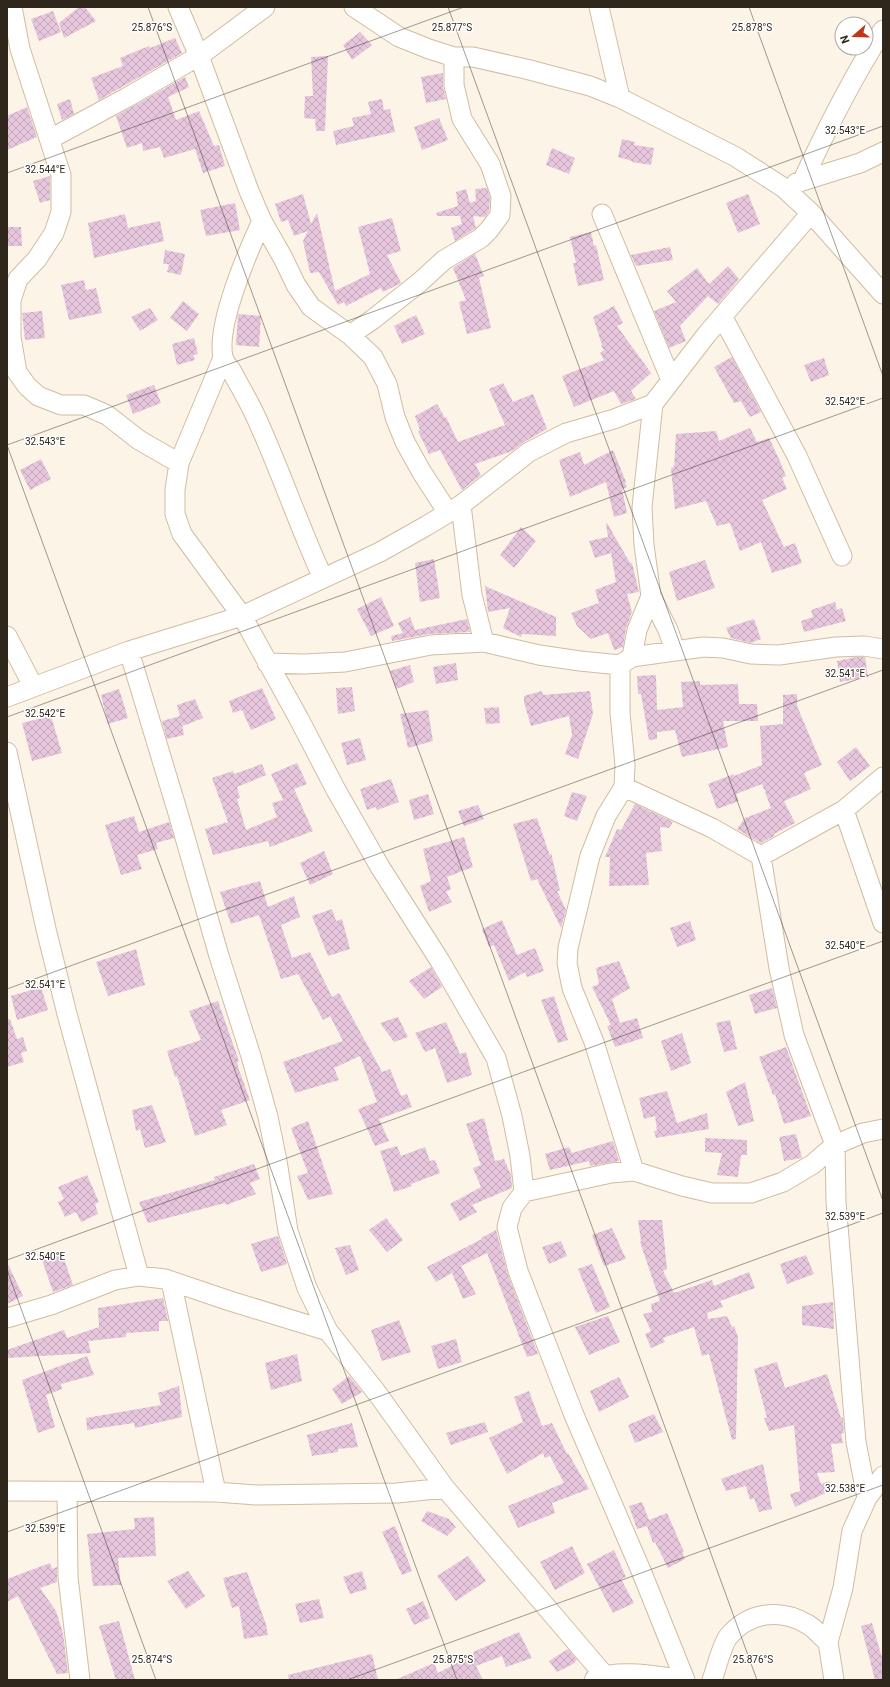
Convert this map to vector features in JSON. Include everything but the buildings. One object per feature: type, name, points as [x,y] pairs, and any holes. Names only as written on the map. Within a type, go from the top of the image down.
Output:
[{"type":"street","points":[[12,7],[20,49],[61,175],[61,212],[54,233],[37,258],[11,289],[11,337],[17,372],[27,386],[38,396],[61,406],[84,405],[107,415],[139,440],[179,463]]},
{"type":"street","points":[[178,7],[199,56],[262,222],[283,258],[296,285],[311,307],[350,335],[373,357],[387,384],[395,417],[405,442],[421,471],[454,509],[472,595],[484,642]]},
{"type":"street","points":[[50,139],[199,56],[265,7]]},
{"type":"street","points":[[354,7],[399,37],[454,57],[473,58],[526,69],[590,86],[620,98],[736,157],[784,188],[811,213],[883,294]]},
{"type":"street","points":[[599,7],[620,98]]},
{"type":"street","points":[[803,180],[826,129],[862,62],[883,30]]},
{"type":"street","points":[[350,335],[372,320],[420,282],[444,260],[481,238],[500,215],[501,196],[490,164],[462,119],[454,85],[454,57]]},
{"type":"street","points":[[784,188],[803,180],[860,163],[883,152]]},
{"type":"street","points":[[675,650],[668,630],[651,596],[644,545],[642,507],[653,404],[722,316],[811,213]]},
{"type":"street","points":[[602,214],[671,380]]},
{"type":"street","points":[[262,222],[238,278],[222,342],[223,358],[254,414],[273,454],[309,549],[323,578]]},
{"type":"street","points":[[722,316],[797,456],[842,556]]},
{"type":"street","points":[[223,358],[179,463],[175,490],[176,514],[182,534],[242,616],[358,829],[380,867],[440,961],[496,1058],[512,1116],[520,1156],[524,1192]]},
{"type":"street","points":[[7,697],[129,651],[242,616],[380,552],[454,509],[529,452],[566,433],[614,419],[653,404]]},
{"type":"street","points":[[634,1171],[594,1042],[572,988],[567,963],[568,948],[596,837],[606,816],[624,787],[625,765],[620,714],[626,661],[651,596]]},
{"type":"street","points":[[7,636],[33,686]]},
{"type":"street","points":[[267,663],[304,664],[345,662],[423,646],[484,642],[540,655],[626,661],[675,650],[703,646],[723,648],[751,654],[779,655],[836,647],[864,646],[883,649]]},
{"type":"street","points":[[129,651],[257,1079],[277,1160],[288,1231],[307,1288],[328,1331],[341,1350],[377,1393],[445,1488],[601,1678],[646,1676],[676,1680]]},
{"type":"street","points":[[7,752],[46,929],[67,1014],[139,1276]]},
{"type":"street","points":[[761,856],[844,810],[883,777]]},
{"type":"street","points":[[624,787],[712,828],[761,856]]},
{"type":"street","points":[[844,810],[883,923]]},
{"type":"street","points":[[761,856],[779,968],[794,1035],[835,1145],[836,1202],[856,1434],[867,1498]]},
{"type":"street","points":[[685,1680],[642,1573],[574,1415],[518,1271],[507,1227],[512,1208],[524,1192],[611,1172],[634,1171],[682,1186],[712,1193],[751,1193],[783,1182],[813,1164],[835,1145],[863,1133],[883,1129]]},
{"type":"street","points":[[7,1318],[51,1306],[116,1280],[139,1276],[171,1281],[230,1302],[328,1331]]},
{"type":"street","points":[[171,1281],[216,1492]]},
{"type":"street","points":[[834,1680],[828,1642],[843,1588],[852,1531],[867,1498],[883,1476]]},
{"type":"street","points":[[7,1491],[216,1492],[257,1495],[397,1493],[445,1488]]},
{"type":"street","points":[[67,1492],[68,1577],[80,1680]]},
{"type":"street","points":[[712,1680],[727,1638],[742,1623],[759,1615],[783,1614],[808,1624],[828,1642]]}]
